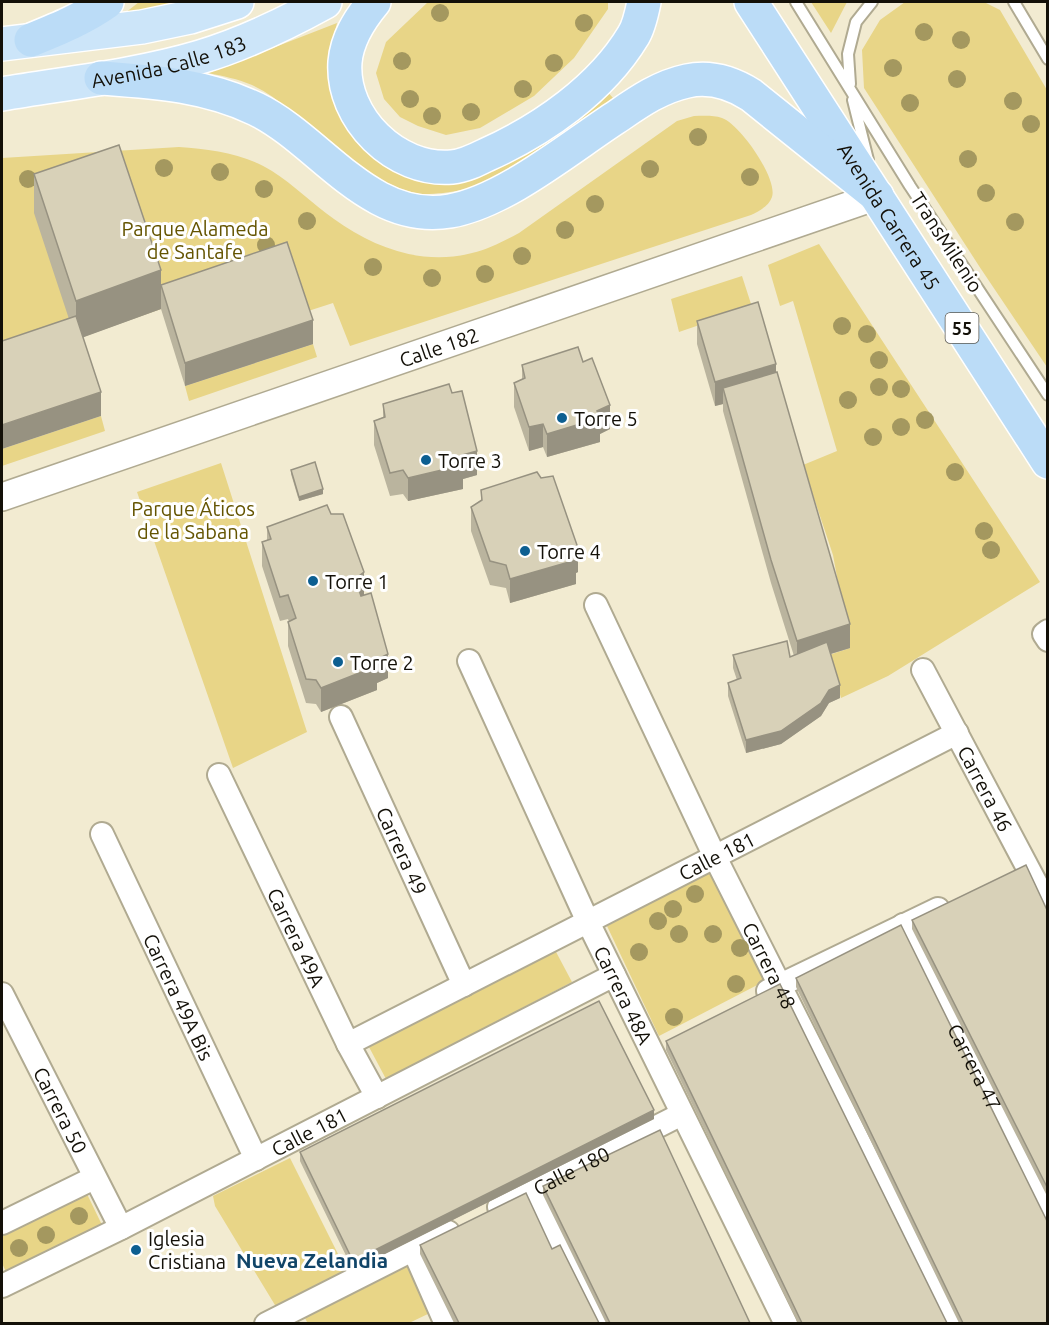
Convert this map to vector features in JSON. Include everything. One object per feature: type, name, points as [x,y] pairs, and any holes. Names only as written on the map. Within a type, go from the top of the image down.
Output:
[{"type":"highway","points":[[16,42],[64,27],[89,15],[107,2]]},
{"type":"highway","points":[[374,2],[360,18],[350,39],[345,62],[346,91],[360,118],[376,138],[398,155],[423,165],[452,168],[513,144],[585,92],[610,67],[634,34],[644,2]]},
{"type":"highway","name":"Avenida Carrera 45","points":[[751,2],[1047,461]]},
{"type":"highway","points":[[102,78],[173,83],[212,91],[238,100],[259,110],[363,188],[392,206],[435,213],[472,205],[497,194],[533,173],[645,97],[689,81],[719,81],[737,86],[751,95],[877,196]]},
{"type":"main road","name":"Avenida Calle 183","points":[[16,42],[142,27],[190,17],[237,2]]},
{"type":"main road","name":"Avenida Calle 183","points":[[2,94],[166,66],[222,50],[286,24],[325,2]]},
{"type":"street","name":"Calle 182","points":[[2,497],[877,196]]},
{"type":"street","name":"Carrera 48","points":[[596,605],[715,857],[951,1323]]},
{"type":"street","name":"Carrera 48A","points":[[469,661],[614,975],[662,1048],[682,1114],[786,1323]]},
{"type":"street","name":"Carrera 46","points":[[923,670],[1047,906]]},
{"type":"street","name":"Carrera 49","points":[[341,717],[464,985]]},
{"type":"street","name":"Calle 181","points":[[348,1044],[957,733]]},
{"type":"street","name":"Carrera 49A","points":[[219,775],[348,1044],[377,1097]]},
{"type":"street","name":"Carrera 49A Bis","points":[[102,834],[256,1159]]},
{"type":"street","points":[[1006,877],[1026,867]]},
{"type":"street","points":[[751,1000],[954,901]]},
{"type":"street","name":"Carrera 47","points":[[903,926],[1047,1210]]},
{"type":"street","name":"Calle 181","points":[[2,1286],[121,1228],[614,975]]},
{"type":"street","name":"Carrera 50","points":[[2,994],[121,1228]]},
{"type":"street","name":"Calle 180","points":[[484,1214],[682,1114]]},
{"type":"street","points":[[2,1223],[94,1178]]},
{"type":"street","points":[[534,1189],[599,1323]]},
{"type":"street","points":[[266,1323],[297,1316],[413,1249],[464,1224]]},
{"type":"street","points":[[413,1249],[440,1321]]},
{"type":"lane","name":"TransMilenio","points":[[796,2],[910,186],[1047,395]]},
{"type":"lane","name":"TransMilenio","points":[[872,2],[856,22],[848,54],[850,87],[877,196]]},
{"type":"lane","points":[[1014,2],[1047,59]]},
{"type":"green space","points":[[139,2],[185,2],[115,21]]},
{"type":"green space","points":[[428,2],[608,2],[608,9],[574,58],[534,96],[480,128],[446,135],[418,126],[400,117],[384,99],[376,73],[386,42]]},
{"type":"green space","points":[[811,2],[847,2],[831,33]]},
{"type":"green space","points":[[905,2],[984,2],[1000,10],[1047,90],[1047,367],[864,88],[862,50],[880,20]]},
{"type":"green space","points":[[337,23],[328,59],[332,90],[413,175],[605,89],[613,98],[554,143],[490,181],[443,193],[423,194],[407,191],[393,186],[356,164],[262,90],[241,81],[208,73]]},
{"type":"green space","name":"Parque Alameda de Santafe","points":[[694,116],[712,116],[730,122],[756,153],[764,166],[772,189],[771,200],[763,208],[751,215],[350,346],[333,303],[302,313],[161,309],[2,364],[2,158],[179,147],[227,153],[251,160],[272,171],[334,219],[382,246],[417,256],[454,256],[484,249],[519,233],[677,121]]},
{"type":"green space","points":[[819,244],[1040,582],[888,676],[841,698],[829,655],[850,648],[833,555],[803,465],[837,451],[793,301],[780,306],[768,265]]},
{"type":"green space","points":[[742,276],[752,307],[679,332],[671,299]]},
{"type":"green space","points":[[313,344],[317,357],[189,401],[185,386]]},
{"type":"green space","points":[[101,416],[105,431],[2,466],[2,449]]},
{"type":"green space","name":"Parque Áticos de la Sabana","points":[[221,463],[307,732],[233,768],[137,492]]},
{"type":"green space","points":[[713,869],[769,979],[659,1036],[607,926]]},
{"type":"green space","points":[[555,950],[572,982],[386,1079],[369,1047]]},
{"type":"green space","points":[[290,1158],[348,1274],[278,1310],[215,1206],[213,1196]]},
{"type":"green space","points":[[87,1194],[102,1225],[6,1272],[2,1263],[2,1236]]},
{"type":"green space","points":[[404,1260],[430,1313],[409,1323],[308,1324],[302,1312]]},
{"type":"building","points":[[119,145],[161,270],[76,301],[34,174]]},
{"type":"building","points":[[287,242],[313,320],[185,363],[161,285]]},
{"type":"building","points":[[758,302],[776,364],[715,382],[697,321]]},
{"type":"building","points":[[76,316],[101,392],[2,425],[2,341]]},
{"type":"building","name":"Torre 5","points":[[578,347],[583,362],[592,358],[610,405],[597,411],[600,418],[547,434],[543,424],[529,427],[514,383],[525,378],[522,365]]},
{"type":"building","points":[[777,372],[850,624],[797,641],[771,560],[723,388]]},
{"type":"building","name":"Torre 3","points":[[449,384],[452,393],[462,391],[477,451],[462,455],[463,465],[408,478],[403,470],[390,473],[374,421],[385,417],[383,404]]},
{"type":"building","points":[[315,462],[323,489],[299,497],[291,470]]},
{"type":"building","name":"Torre 4","points":[[537,472],[541,478],[553,476],[578,548],[572,550],[576,560],[510,579],[506,565],[490,561],[471,507],[482,500],[481,490]]},
{"type":"building","points":[[327,505],[331,514],[343,514],[364,572],[355,579],[361,596],[371,593],[388,654],[376,660],[377,666],[321,688],[316,680],[306,679],[288,622],[296,618],[288,595],[280,597],[262,542],[271,539],[267,527]]},
{"type":"building","points":[[787,641],[790,657],[827,642],[840,685],[829,690],[821,703],[781,731],[746,740],[728,683],[741,678],[733,655]]},
{"type":"building","points":[[1026,865],[1047,910],[1047,1187],[912,920]]},
{"type":"building","points":[[901,925],[1047,1221],[1047,1323],[963,1323],[796,978]]},
{"type":"building","points":[[780,984],[947,1323],[802,1323],[666,1041]]},
{"type":"building","points":[[599,1001],[654,1110],[353,1261],[300,1152]]},
{"type":"building","points":[[660,1130],[750,1323],[610,1323],[543,1186]]},
{"type":"building","points":[[526,1193],[552,1249],[560,1245],[599,1323],[459,1323],[420,1245]]},
{"type":"place","name":"Torre 5","points":[[562,418]]},
{"type":"place","name":"Torre 3","points":[[426,460]]},
{"type":"place","name":"Torre 4","points":[[525,551]]},
{"type":"place","name":"Torre 1","points":[[313,581]]},
{"type":"place","name":"Torre 2","points":[[338,662]]},
{"type":"place","name":"Iglesia Cristiana","points":[[136,1250]]},
{"type":"district","name":"Nueva Zelandia","points":[[312,1260]]}]
